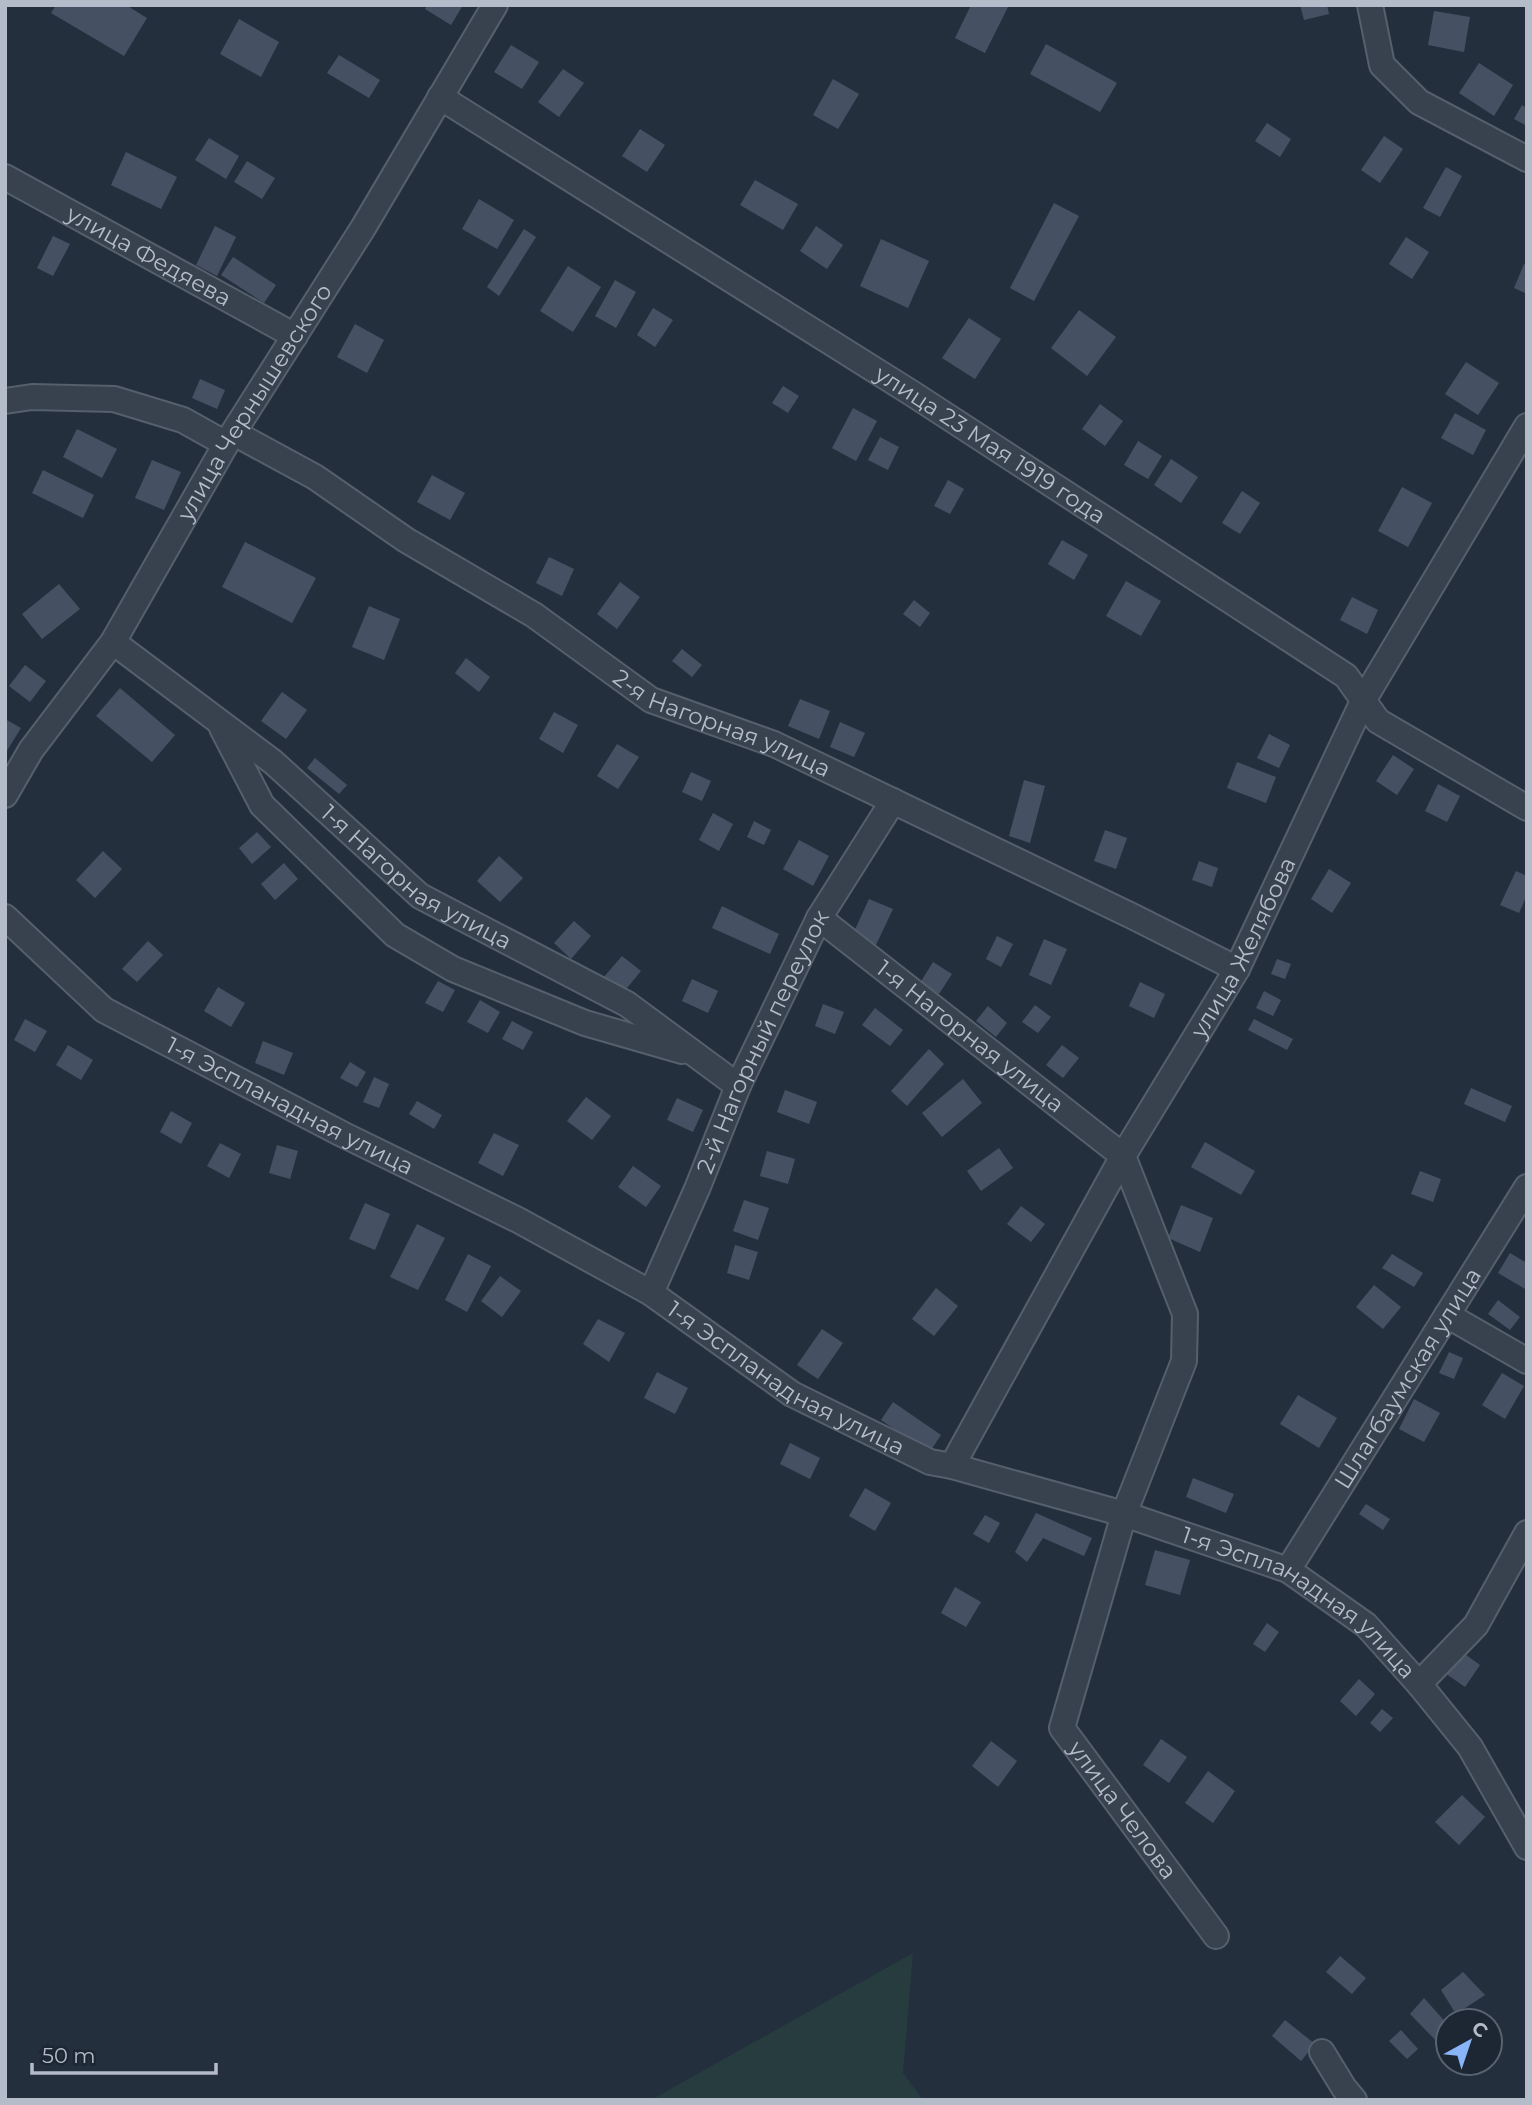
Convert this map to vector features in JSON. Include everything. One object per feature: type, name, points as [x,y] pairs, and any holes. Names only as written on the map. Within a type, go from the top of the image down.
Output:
[{"type":"street","name":"улица Чернышевского","points":[[5,795],[31,750],[113,642],[230,438],[363,228],[495,5]]},
{"type":"street","points":[[1370,5],[1382,65],[1419,102],[1527,159]]},
{"type":"street","name":"улица 23 Мая 1919 года","points":[[440,97],[936,409],[1346,676],[1378,721],[1527,808]]},
{"type":"street","name":"улица Федяева","points":[[5,177],[295,336]]},
{"type":"street","name":"2-я Нагорная улица","points":[[5,401],[32,397],[114,399],[230,438],[315,477],[406,540],[534,615],[651,700],[774,744],[1134,916],[1237,970]]},
{"type":"street","name":"улица Желябова","points":[[952,1465],[1123,1156],[1237,970],[1364,699],[1527,426]]},
{"type":"street","name":"1-я Нагорная улица","points":[[113,642],[273,762],[420,896],[627,1004],[738,1086]]},
{"type":"street","points":[[218,721],[262,805],[395,935],[453,969],[585,1023],[696,1055]]},
{"type":"street","name":"2-й Нагорный переулок","points":[[651,1293],[697,1189],[738,1086],[819,918],[893,801]]},
{"type":"street","name":"1-я Эспланадная улица","points":[[5,917],[104,1010],[342,1134],[517,1220],[651,1293],[792,1394],[930,1462],[952,1465],[1124,1514],[1287,1570],[1366,1625],[1419,1684],[1469,1747],[1527,1847]]},
{"type":"street","name":"1-я Нагорная улица","points":[[819,918],[1123,1156]]},
{"type":"street","points":[[1123,1156],[1185,1314],[1184,1361],[1124,1514]]},
{"type":"street","name":"Шлагбаумская улица","points":[[1287,1570],[1447,1315],[1524,1199]]},
{"type":"street","points":[[1447,1315],[1527,1361]]},
{"type":"street","name":"улица Челова","points":[[1124,1514],[1062,1728],[1216,1936]]},
{"type":"street","points":[[1419,1684],[1476,1625],[1527,1532]]},
{"type":"street","points":[[1322,2052],[1343,2088],[1354,2100]]},
{"type":"green space","points":[[913,1953],[903,2073],[923,2100],[651,2100]]},
{"type":"building","points":[[56,5],[126,5],[147,18],[124,56],[51,13]]},
{"type":"building","points":[[427,5],[463,5],[451,25],[425,9]]},
{"type":"building","points":[[971,5],[1009,5],[985,53],[955,38]]},
{"type":"building","points":[[1300,5],[1327,5],[1329,14],[1304,20]]},
{"type":"building","points":[[1434,11],[1470,17],[1464,52],[1428,45]]},
{"type":"building","points":[[239,19],[279,42],[261,77],[220,54]]},
{"type":"building","points":[[1046,44],[1117,83],[1100,112],[1030,74]]},
{"type":"building","points":[[511,45],[539,62],[522,89],[494,72]]},
{"type":"building","points":[[339,55],[380,80],[369,98],[327,73]]},
{"type":"building","points":[[1479,63],[1513,85],[1494,116],[1459,93]]},
{"type":"building","points":[[563,69],[584,83],[559,117],[538,102]]},
{"type":"building","points":[[833,79],[859,94],[838,129],[813,115]]},
{"type":"building","points":[[1522,105],[1527,108],[1527,126],[1514,119]]},
{"type":"building","points":[[1267,123],[1291,139],[1280,157],[1255,141]]},
{"type":"building","points":[[640,129],[665,145],[647,172],[622,156]]},
{"type":"building","points":[[1384,136],[1403,149],[1380,183],[1361,170]]},
{"type":"building","points":[[209,138],[239,156],[226,179],[195,160]]},
{"type":"building","points":[[126,152],[177,177],[161,209],[111,185]]},
{"type":"building","points":[[247,161],[275,178],[262,199],[234,182]]},
{"type":"building","points":[[1446,167],[1462,176],[1440,217],[1423,208]]},
{"type":"building","points":[[755,180],[798,204],[783,230],[740,205]]},
{"type":"building","points":[[479,199],[514,220],[497,249],[462,229]]},
{"type":"building","points":[[1054,203],[1079,216],[1034,301],[1010,288]]},
{"type":"building","points":[[215,226],[236,237],[217,276],[196,265]]},
{"type":"building","points":[[816,226],[843,245],[827,269],[800,251]]},
{"type":"building","points":[[524,229],[536,237],[499,296],[487,287]]},
{"type":"building","points":[[53,236],[70,244],[53,276],[37,268]]},
{"type":"building","points":[[1406,237],[1429,252],[1412,279],[1389,264]]},
{"type":"building","points":[[881,239],[929,261],[908,308],[860,286]]},
{"type":"building","points":[[233,257],[276,285],[264,303],[221,275]]},
{"type":"building","points":[[1524,264],[1527,265],[1527,294],[1514,288]]},
{"type":"building","points":[[568,266],[601,287],[573,332],[540,311]]},
{"type":"building","points":[[615,280],[636,292],[616,328],[595,316]]},
{"type":"building","points":[[653,308],[673,320],[655,347],[637,335]]},
{"type":"building","points":[[1079,310],[1116,337],[1087,376],[1051,348]]},
{"type":"building","points":[[969,318],[1001,339],[975,379],[942,358]]},
{"type":"building","points":[[355,324],[384,340],[367,373],[337,357]]},
{"type":"building","points":[[1466,362],[1499,383],[1478,415],[1445,394]]},
{"type":"building","points":[[200,379],[225,390],[217,409],[192,398]]},
{"type":"building","points":[[783,386],[799,396],[788,413],[772,403]]},
{"type":"building","points":[[1100,404],[1123,421],[1105,446],[1082,429]]},
{"type":"building","points":[[853,408],[877,421],[856,461],[832,448]]},
{"type":"building","points":[[1455,413],[1486,430],[1473,455],[1441,438]]},
{"type":"building","points":[[77,429],[117,449],[102,478],[63,457]]},
{"type":"building","points":[[880,437],[899,447],[888,470],[868,460]]},
{"type":"building","points":[[1138,441],[1162,456],[1148,479],[1124,465]]},
{"type":"building","points":[[1171,459],[1198,477],[1181,503],[1154,485]]},
{"type":"building","points":[[152,460],[181,472],[164,510],[135,498]]},
{"type":"building","points":[[43,470],[94,495],[83,518],[32,493]]},
{"type":"building","points":[[432,475],[465,493],[450,520],[417,502]]},
{"type":"building","points":[[948,480],[964,489],[950,514],[934,506]]},
{"type":"building","points":[[1402,487],[1432,503],[1408,547],[1378,531]]},
{"type":"building","points":[[1242,491],[1260,503],[1240,534],[1222,523]]},
{"type":"building","points":[[1062,540],[1088,555],[1074,580],[1048,564]]},
{"type":"building","points":[[245,542],[316,578],[292,623],[222,587]]},
{"type":"building","points":[[549,557],[574,569],[562,596],[536,583]]},
{"type":"building","points":[[1126,581],[1161,601],[1141,636],[1106,616]]},
{"type":"building","points":[[620,582],[640,597],[617,629],[597,614]]},
{"type":"building","points":[[59,584],[80,609],[42,639],[22,614]]},
{"type":"building","points":[[1352,597],[1378,610],[1367,634],[1340,620]]},
{"type":"building","points":[[914,600],[930,613],[920,627],[903,614]]},
{"type":"building","points":[[369,606],[400,619],[384,660],[352,647]]},
{"type":"building","points":[[682,649],[702,665],[692,677],[672,661]]},
{"type":"building","points":[[466,658],[490,677],[479,692],[455,673]]},
{"type":"building","points":[[25,665],[46,681],[30,702],[9,686]]},
{"type":"building","points":[[120,688],[175,735],[152,762],[96,716]]},
{"type":"building","points":[[282,692],[307,710],[286,739],[261,721]]},
{"type":"building","points":[[800,699],[830,711],[819,739],[788,726]]},
{"type":"building","points":[[554,712],[578,725],[563,753],[539,739]]},
{"type":"building","points":[[5,719],[21,728],[5,754]]},
{"type":"building","points":[[840,722],[865,733],[854,757],[830,747]]},
{"type":"building","points":[[1269,734],[1290,745],[1279,768],[1257,758]]},
{"type":"building","points":[[617,744],[639,757],[618,789],[597,776]]},
{"type":"building","points":[[1393,755],[1414,769],[1397,795],[1376,781]]},
{"type":"building","points":[[315,758],[347,785],[339,794],[307,768]]},
{"type":"building","points":[[1237,762],[1276,777],[1266,803],[1227,788]]},
{"type":"building","points":[[691,772],[711,781],[702,801],[682,792]]},
{"type":"building","points":[[1024,780],[1045,786],[1030,843],[1009,836]]},
{"type":"building","points":[[1438,784],[1460,796],[1447,822],[1425,811]]},
{"type":"building","points":[[713,813],[733,824],[719,851],[699,840]]},
{"type":"building","points":[[754,821],[771,830],[764,845],[747,837]]},
{"type":"building","points":[[1105,830],[1127,838],[1116,869],[1094,861]]},
{"type":"building","points":[[257,832],[271,847],[252,864],[239,848]]},
{"type":"building","points":[[799,840],[829,856],[813,886],[783,869]]},
{"type":"building","points":[[103,851],[122,869],[95,898],[76,880]]},
{"type":"building","points":[[499,856],[523,878],[500,902],[477,881]]},
{"type":"building","points":[[1199,861],[1218,868],[1212,887],[1192,880]]},
{"type":"building","points":[[284,863],[298,879],[275,900],[261,884]]},
{"type":"building","points":[[1329,869],[1351,883],[1332,913],[1311,899]]},
{"type":"building","points":[[1516,871],[1527,876],[1527,895],[1519,913],[1500,905]]},
{"type":"building","points":[[869,899],[893,909],[875,947],[852,936]]},
{"type":"building","points":[[722,906],[779,934],[770,954],[712,928]]},
{"type":"building","points":[[574,921],[591,936],[571,959],[554,943]]},
{"type":"building","points":[[997,936],[1013,944],[1001,967],[986,959]]},
{"type":"building","points":[[1044,939],[1067,949],[1051,985],[1029,975]]},
{"type":"building","points":[[148,941],[163,955],[137,982],[122,969]]},
{"type":"building","points":[[622,956],[641,971],[622,994],[603,978]]},
{"type":"building","points":[[1277,959],[1291,964],[1285,979],[1271,974]]},
{"type":"building","points":[[933,962],[952,974],[939,994],[920,983]]},
{"type":"building","points":[[692,979],[718,991],[708,1013],[682,1001]]},
{"type":"building","points":[[438,981],[455,990],[443,1012],[425,1003]]},
{"type":"building","points":[[1140,982],[1165,994],[1154,1018],[1129,1006]]},
{"type":"building","points":[[218,987],[245,1003],[231,1027],[204,1011]]},
{"type":"building","points":[[1264,991],[1281,1000],[1273,1016],[1256,1008]]},
{"type":"building","points":[[480,1000],[500,1012],[488,1033],[467,1022]]},
{"type":"building","points":[[823,1004],[844,1012],[835,1034],[815,1026]]},
{"type":"building","points":[[1035,1005],[1051,1017],[1038,1033],[1022,1022]]},
{"type":"building","points":[[988,1006],[1007,1023],[996,1037],[976,1021]]},
{"type":"building","points":[[875,1008],[903,1030],[890,1046],[862,1025]]},
{"type":"building","points":[[25,1019],[47,1031],[35,1052],[14,1040]]},
{"type":"building","points":[[1254,1019],[1293,1039],[1287,1050],[1248,1030]]},
{"type":"building","points":[[512,1021],[533,1032],[523,1050],[502,1039]]},
{"type":"building","points":[[263,1041],[293,1053],[284,1075],[255,1063]]},
{"type":"building","points":[[68,1045],[93,1060],[81,1080],[56,1065]]},
{"type":"building","points":[[1062,1045],[1079,1058],[1063,1078],[1046,1065]]},
{"type":"building","points":[[929,1049],[944,1064],[907,1106],[891,1091]]},
{"type":"building","points":[[350,1062],[366,1072],[357,1087],[340,1078]]},
{"type":"building","points":[[374,1077],[389,1084],[379,1108],[363,1102]]},
{"type":"building","points":[[963,1079],[982,1103],[942,1137],[922,1113]]},
{"type":"building","points":[[1471,1088],[1512,1106],[1505,1122],[1464,1104]]},
{"type":"building","points":[[785,1090],[817,1102],[809,1124],[777,1112]]},
{"type":"building","points":[[586,1097],[611,1116],[592,1140],[567,1121]]},
{"type":"building","points":[[677,1098],[703,1110],[693,1132],[667,1120]]},
{"type":"building","points":[[417,1101],[442,1115],[434,1129],[409,1114]]},
{"type":"building","points":[[171,1111],[192,1123],[181,1144],[160,1132]]},
{"type":"building","points":[[494,1133],[519,1145],[503,1176],[478,1163]]},
{"type":"building","points":[[1205,1142],[1255,1171],[1241,1195],[1191,1167]]},
{"type":"building","points":[[220,1143],[241,1154],[229,1178],[207,1166]]},
{"type":"building","points":[[277,1145],[298,1151],[290,1179],[269,1173]]},
{"type":"building","points":[[999,1148],[1013,1168],[981,1191],[967,1171]]},
{"type":"building","points":[[767,1151],[795,1159],[788,1184],[760,1176]]},
{"type":"building","points":[[633,1166],[661,1186],[646,1207],[618,1187]]},
{"type":"building","points":[[1420,1171],[1441,1179],[1433,1202],[1411,1194]]},
{"type":"building","points":[[744,1200],[769,1208],[758,1240],[733,1231]]},
{"type":"building","points":[[365,1203],[390,1214],[375,1250],[349,1239]]},
{"type":"building","points":[[1181,1205],[1213,1218],[1200,1252],[1168,1238]]},
{"type":"building","points":[[1021,1206],[1045,1224],[1031,1242],[1007,1224]]},
{"type":"building","points":[[417,1224],[445,1238],[418,1290],[390,1277]]},
{"type":"building","points":[[735,1245],[758,1252],[749,1280],[727,1273]]},
{"type":"building","points":[[1510,1253],[1527,1263],[1527,1290],[1498,1273]]},
{"type":"building","points":[[468,1254],[491,1266],[467,1312],[445,1300]]},
{"type":"building","points":[[1392,1254],[1423,1273],[1414,1287],[1382,1268]]},
{"type":"building","points":[[500,1276],[521,1291],[502,1317],[481,1301]]},
{"type":"building","points":[[1374,1285],[1401,1307],[1383,1329],[1356,1307]]},
{"type":"building","points":[[936,1288],[958,1306],[934,1336],[912,1319]]},
{"type":"building","points":[[1498,1300],[1520,1317],[1510,1330],[1488,1314]]},
{"type":"building","points":[[598,1319],[625,1333],[609,1362],[583,1344]]},
{"type":"building","points":[[822,1329],[843,1343],[818,1379],[797,1365]]},
{"type":"building","points":[[1449,1352],[1463,1358],[1454,1379],[1439,1373]]},
{"type":"building","points":[[657,1372],[688,1388],[675,1414],[644,1398]]},
{"type":"building","points":[[1502,1373],[1524,1386],[1505,1419],[1482,1405]]},
{"type":"building","points":[[1298,1395],[1337,1418],[1319,1448],[1280,1424]]},
{"type":"building","points":[[1414,1399],[1440,1413],[1424,1442],[1399,1429]]},
{"type":"building","points":[[893,1402],[941,1435],[929,1453],[881,1420]]},
{"type":"building","points":[[790,1443],[820,1458],[810,1479],[780,1464]]},
{"type":"building","points":[[1193,1478],[1234,1494],[1226,1513],[1186,1497]]},
{"type":"building","points":[[865,1488],[891,1503],[875,1531],[849,1516]]},
{"type":"building","points":[[1366,1504],[1390,1519],[1383,1530],[1359,1514]]},
{"type":"building","points":[[1036,1513],[1092,1538],[1084,1556],[1043,1538],[1027,1562],[1015,1552]]},
{"type":"building","points":[[985,1515],[1000,1523],[989,1543],[973,1534]]},
{"type":"building","points":[[1155,1550],[1190,1560],[1180,1595],[1145,1585]]},
{"type":"building","points":[[955,1587],[981,1602],[966,1627],[941,1613]]},
{"type":"building","points":[[1267,1623],[1279,1632],[1265,1652],[1253,1644]]},
{"type":"building","points":[[1458,1649],[1480,1665],[1465,1687],[1442,1671]]},
{"type":"building","points":[[1359,1679],[1375,1694],[1356,1716],[1340,1701]]},
{"type":"building","points":[[1382,1709],[1393,1718],[1380,1732],[1370,1723]]},
{"type":"building","points":[[1161,1739],[1187,1757],[1169,1783],[1143,1765]]},
{"type":"building","points":[[991,1741],[1017,1761],[998,1787],[972,1766]]},
{"type":"building","points":[[1208,1771],[1235,1791],[1213,1823],[1185,1803]]},
{"type":"building","points":[[1462,1795],[1485,1817],[1459,1845],[1435,1822]]},
{"type":"building","points":[[1340,1956],[1366,1978],[1352,1994],[1326,1972]]},
{"type":"building","points":[[1463,1972],[1485,1995],[1467,2007],[1452,2007],[1441,1990]]},
{"type":"building","points":[[1424,1998],[1434,2009],[1434,2039],[1410,2014]]},
{"type":"building","points":[[1285,2020],[1315,2044],[1301,2061],[1272,2036]]},
{"type":"building","points":[[1401,2030],[1418,2049],[1407,2059],[1389,2041]]}]
